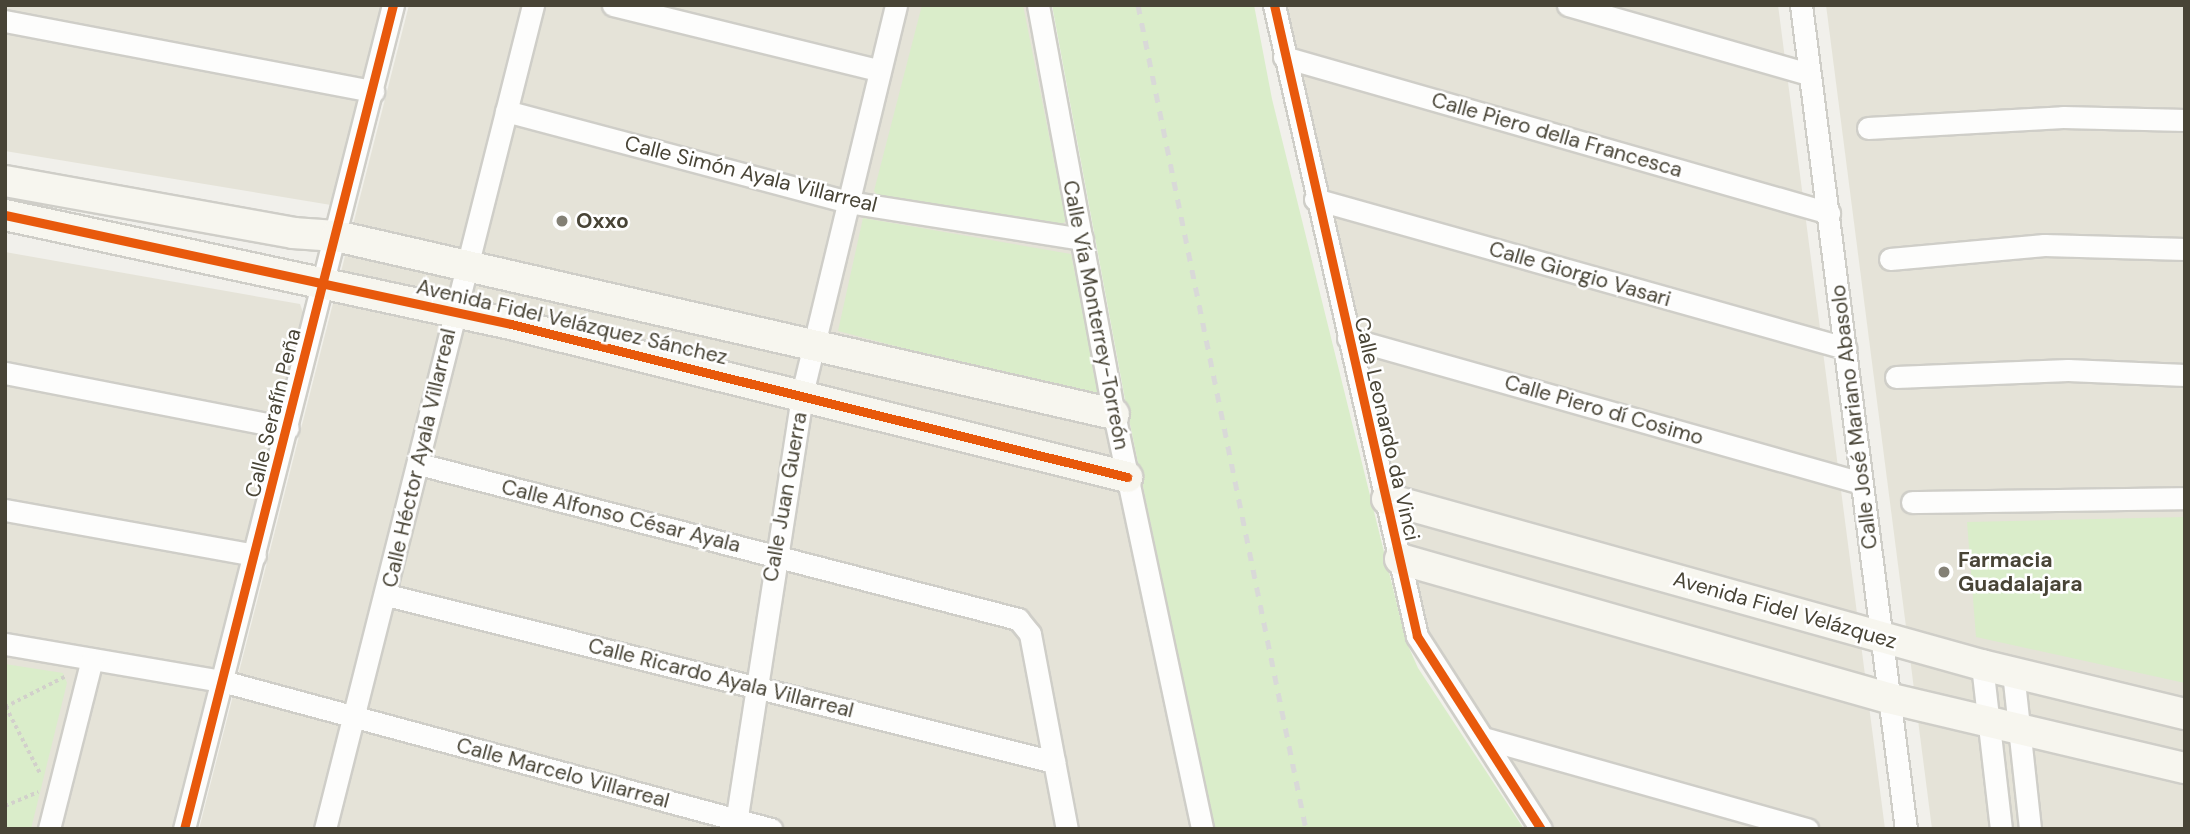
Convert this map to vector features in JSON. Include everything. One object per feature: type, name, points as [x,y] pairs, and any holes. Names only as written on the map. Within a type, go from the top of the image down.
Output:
[{"type":"street","name":"Calle Serafín Peña","points":[[184,829],[288,428],[393,5]]},
{"type":"street","name":"Calle Héctor Ayala Villarreal","points":[[325,829],[387,595],[453,311],[533,5]]},
{"type":"street","points":[[613,5],[878,70]]},
{"type":"street","name":"Calle Juan Guerra","points":[[736,824],[774,554],[802,394],[878,70],[896,5]]},
{"type":"street","name":"Calle Vía Monterrey-Torreón","points":[[1038,5],[1114,414],[1202,829]]},
{"type":"street","name":"Calle Leonardo da Vinci","points":[[1274,5],[1315,200],[1417,636],[1541,829]]},
{"type":"street","points":[[1568,5],[1809,74]]},
{"type":"street","name":"Calle José Mariano Abasolo","points":[[1801,5],[1906,829]]},
{"type":"street","points":[[5,21],[373,91]]},
{"type":"street","name":"Calle Piero della Francesca","points":[[1284,57],[1829,213]]},
{"type":"street","name":"Calle Simón Ayala Villarreal","points":[[506,111],[848,202],[1082,239]]},
{"type":"street","points":[[1868,128],[2063,117],[2185,120]]},
{"type":"street","name":"Avenida Fidel Velázquez Sánchez","points":[[5,181],[293,233],[336,236],[1114,414]]},
{"type":"street","name":"Calle Giorgio Vasari","points":[[1315,200],[1845,348]]},
{"type":"street","name":"Avenida Fidel Velázquez Sánchez","points":[[5,215],[453,311],[802,394],[1127,477]]},
{"type":"street","points":[[1889,259],[2044,245],[2185,249]]},
{"type":"street","name":"Calle Piero dí Cosimo","points":[[1348,338],[1861,483]]},
{"type":"street","points":[[1896,377],[2068,370],[2185,374]]},
{"type":"street","points":[[5,373],[288,428]]},
{"type":"street","name":"Calle Alfonso César Ayala","points":[[419,464],[774,554],[1024,623],[1068,829]]},
{"type":"street","points":[[1912,502],[2185,498]]},
{"type":"street","name":"Avenida Fidel Velázquez","points":[[1387,499],[1881,637],[2185,714]]},
{"type":"street","points":[[5,510],[255,555]]},
{"type":"street","points":[[1400,559],[1888,698],[2185,768]]},
{"type":"street","name":"Calle Ricardo Ayala Villarreal","points":[[387,595],[1054,762]]},
{"type":"street","name":"Calle Marcelo Villarreal","points":[[5,644],[222,681],[736,824],[771,829]]},
{"type":"street","points":[[49,829],[92,660]]},
{"type":"street","points":[[1982,664],[1986,720],[2001,829]]},
{"type":"street","points":[[2013,672],[2030,829]]},
{"type":"street","points":[[1483,738],[1807,829]]},
{"type":"path","points":[[45,783],[6,707],[68,676]]},
{"type":"path","points":[[5,806],[43,790]]},
{"type":"shaded area","points":[[5,5],[381,5],[331,205],[5,151]]},
{"type":"shaded area","points":[[409,5],[1035,5],[1191,829],[199,829]]},
{"type":"shaded area","points":[[1287,5],[1778,5],[1885,829],[1552,829],[1524,778],[1433,646],[1423,618]]},
{"type":"shaded area","points":[[1826,5],[2185,5],[2185,829],[1932,829]]},
{"type":"shaded area","points":[[5,252],[300,304],[304,315],[176,829],[5,829]]},
{"type":"green space","points":[[922,5],[1023,5],[1066,221],[1059,226],[878,196],[874,191]]},
{"type":"green space","points":[[1052,5],[1254,5],[1272,99],[1406,641],[1418,668],[1524,829],[1214,829],[1126,405]]},
{"type":"green space","points":[[863,218],[1071,254],[1101,400],[838,331]]},
{"type":"green space","points":[[2185,517],[2185,683],[1976,637],[1967,522]]},
{"type":"green space","points":[[5,664],[63,673],[67,683],[31,829],[5,829]]},
{"type":"railway","points":[[1138,5],[1306,829]]},
{"type":"cycle path","points":[[184,829],[393,5]]},
{"type":"cycle path","points":[[1274,5],[1417,636],[1541,829]]},
{"type":"cycle path","points":[[5,215],[511,324],[1127,477]]},
{"type":"place","name":"Oxxo","points":[[562,221]]},
{"type":"place","name":"Farmacia Guadalajara","points":[[1944,572]]}]
